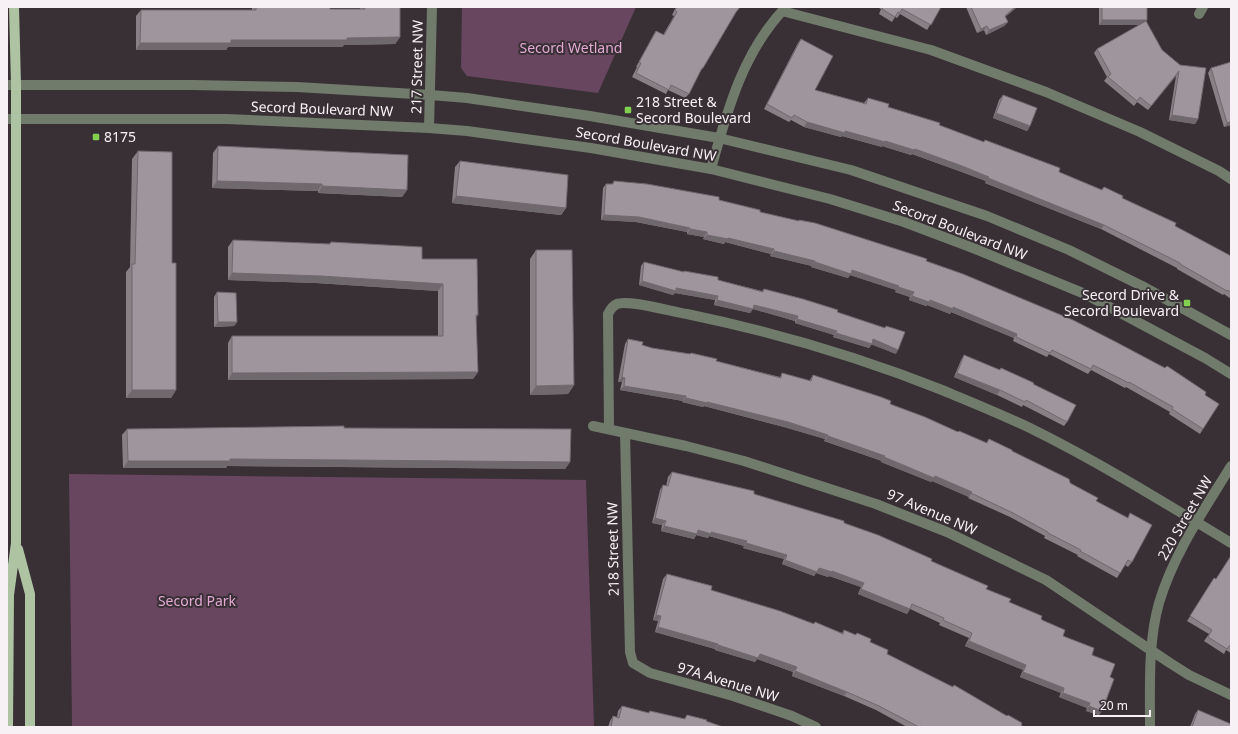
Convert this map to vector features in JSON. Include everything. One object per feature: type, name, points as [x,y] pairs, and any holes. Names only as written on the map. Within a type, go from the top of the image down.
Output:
[{"type":"main road","points":[[8,727],[10,595],[16,543],[11,119],[14,7]]},
{"type":"main road","points":[[16,543],[30,594],[30,727]]},
{"type":"street","name":"217 Street NW","points":[[429,128],[432,7]]},
{"type":"street","points":[[711,169],[730,102],[746,65],[757,44],[784,9],[931,50],[1046,92],[1140,132],[1231,178]]},
{"type":"street","name":"Secord Boulevard NW","points":[[11,85],[192,85],[297,87],[431,95],[467,98],[590,116],[719,138],[851,170],[987,216],[1069,250],[1135,282],[1231,335]]},
{"type":"street","name":"Secord Boulevard NW","points":[[11,119],[227,119],[429,128],[467,131],[591,148],[711,169],[830,199],[904,222],[973,248],[1085,294],[1205,358],[1231,374]]},
{"type":"street","points":[[609,429],[608,314],[612,306],[618,303],[640,305],[738,325],[817,346],[898,373],[963,399],[1029,428],[1092,461],[1231,544]]},
{"type":"street","name":"97 Avenue NW","points":[[592,426],[686,446],[752,463],[876,504],[947,532],[1046,580],[1189,675],[1231,695]]},
{"type":"street","name":"218 Street NW","points":[[625,433],[630,652],[633,663]]},
{"type":"street","name":"220 Street NW","points":[[1150,727],[1151,650],[1154,625],[1165,586],[1180,549],[1231,466]]},
{"type":"street","name":"97A Avenue NW","points":[[633,663],[650,673],[733,696],[792,716],[816,727]]},
{"type":"green space","name":"Secord Wetland","points":[[462,7],[636,7],[598,93],[467,76],[461,68]]},
{"type":"green space","name":"Secord Park","points":[[69,474],[586,480],[594,727],[72,727]]},
{"type":"building","points":[[256,7],[330,7],[330,9],[365,9],[365,7],[400,7],[400,37],[347,38],[347,40],[231,40],[231,43],[140,43],[141,10],[256,10]]},
{"type":"building","points":[[677,7],[740,7],[702,68],[689,94],[671,85],[669,90],[636,73],[641,63],[639,62],[656,31],[664,35],[677,12],[675,10]]},
{"type":"building","points":[[883,7],[941,7],[931,25],[902,9],[895,17],[882,9]]},
{"type":"building","points":[[971,7],[1015,7],[1005,16],[1008,22],[989,30],[987,26],[981,29]]},
{"type":"building","points":[[1102,7],[1147,7],[1147,20],[1102,20]]},
{"type":"building","points":[[1146,21],[1162,50],[1180,65],[1206,68],[1198,119],[1172,115],[1179,71],[1151,106],[1140,97],[1137,101],[1108,77],[1111,74],[1097,49]]},
{"type":"building","points":[[801,39],[833,56],[815,90],[866,104],[868,98],[889,104],[888,107],[940,123],[939,125],[984,142],[985,140],[1060,168],[1059,172],[1102,190],[1104,187],[1123,196],[1122,198],[1176,223],[1175,226],[1231,256],[1231,292],[1180,263],[1104,225],[962,166],[915,149],[914,150],[845,131],[845,133],[807,122],[794,115],[792,118],[767,104]]},
{"type":"building","points":[[1231,62],[1231,121],[1227,123],[1211,68]]},
{"type":"building","points":[[1003,95],[1037,108],[1030,126],[996,113]]},
{"type":"building","points":[[218,146],[408,155],[407,190],[322,186],[322,184],[217,181]]},
{"type":"building","points":[[138,151],[172,152],[172,263],[176,263],[176,390],[132,390],[132,264],[135,264]]},
{"type":"building","points":[[460,161],[568,175],[566,208],[456,196]]},
{"type":"building","points":[[614,181],[647,184],[719,197],[719,200],[760,210],[760,212],[815,223],[927,259],[926,261],[963,274],[1073,320],[1165,368],[1167,366],[1206,392],[1205,395],[1219,404],[1203,429],[1172,409],[1173,407],[1129,382],[1093,365],[1091,369],[1052,350],[1050,353],[1016,337],[1017,334],[953,307],[953,309],[930,300],[929,302],[912,296],[914,292],[898,287],[899,286],[852,270],[851,274],[815,261],[774,251],[774,249],[728,238],[707,235],[707,232],[639,217],[604,215],[606,184],[613,184]]},
{"type":"building","points":[[233,240],[330,244],[331,242],[422,247],[422,259],[477,259],[478,315],[476,315],[478,372],[232,373],[232,336],[443,336],[443,284],[321,276],[232,273]]},
{"type":"building","points":[[536,250],[572,250],[574,385],[536,386]]},
{"type":"building","points":[[644,262],[684,272],[718,277],[718,280],[763,292],[764,289],[803,299],[838,310],[837,312],[885,328],[886,326],[905,332],[898,350],[873,339],[872,344],[836,333],[837,331],[797,319],[798,316],[754,305],[753,309],[717,300],[718,296],[676,288],[676,291],[642,281]]},
{"type":"building","points":[[217,292],[236,293],[237,322],[218,322]]},
{"type":"building","points":[[628,339],[643,342],[642,345],[652,348],[691,353],[717,359],[716,361],[781,378],[782,373],[811,381],[813,375],[881,397],[891,401],[890,404],[925,417],[958,432],[959,431],[987,443],[989,439],[1069,479],[1070,483],[1098,498],[1096,501],[1128,518],[1130,513],[1152,525],[1132,562],[1128,560],[1120,573],[1080,551],[1081,550],[1013,513],[971,493],[972,492],[935,476],[934,478],[884,457],[885,456],[788,422],[686,398],[686,396],[624,386],[625,378],[622,377]]},
{"type":"building","points":[[964,355],[1000,370],[1001,368],[1076,405],[1067,422],[1026,400],[1025,402],[1000,390],[957,373]]},
{"type":"building","points":[[344,426],[344,428],[571,429],[570,462],[230,459],[230,461],[128,461],[127,429]]},
{"type":"building","points":[[672,472],[754,491],[754,494],[844,521],[844,523],[878,535],[932,559],[931,561],[988,586],[986,589],[1011,599],[1009,602],[1042,616],[1042,620],[1065,630],[1063,636],[1094,648],[1092,655],[1115,664],[1110,677],[1114,679],[1102,711],[1089,706],[1090,703],[1063,693],[1064,688],[1023,672],[1026,665],[969,641],[972,633],[943,620],[944,618],[912,604],[910,609],[861,589],[864,583],[832,571],[819,568],[817,572],[785,560],[787,555],[746,543],[747,541],[711,532],[711,534],[698,530],[697,534],[664,526],[666,521],[655,518],[663,485],[668,486]]},
{"type":"building","points":[[1231,556],[1231,646],[1230,645],[1227,649],[1208,637],[1212,630],[1190,616],[1214,578],[1216,579]]},
{"type":"building","points":[[667,574],[712,586],[711,590],[780,611],[814,624],[815,622],[843,634],[844,630],[856,635],[857,633],[871,639],[870,642],[888,650],[887,654],[953,687],[954,685],[1007,716],[1008,715],[1022,723],[1021,725],[1024,727],[919,727],[879,706],[795,671],[797,667],[760,654],[758,658],[718,644],[658,627],[661,616],[656,615]]},
{"type":"building","points":[[622,706],[649,713],[650,711],[685,719],[687,715],[707,720],[706,721],[723,727],[611,727],[613,716],[619,718]]},
{"type":"building","points":[[1198,710],[1231,724],[1231,727],[1192,727]]},
{"type":"place","name":"218 Street & Secord Boulevard","points":[[628,110]]},
{"type":"place","name":"8175","points":[[96,137]]},
{"type":"place","name":"Secord Drive & Secord Boulevard","points":[[1187,303]]}]
